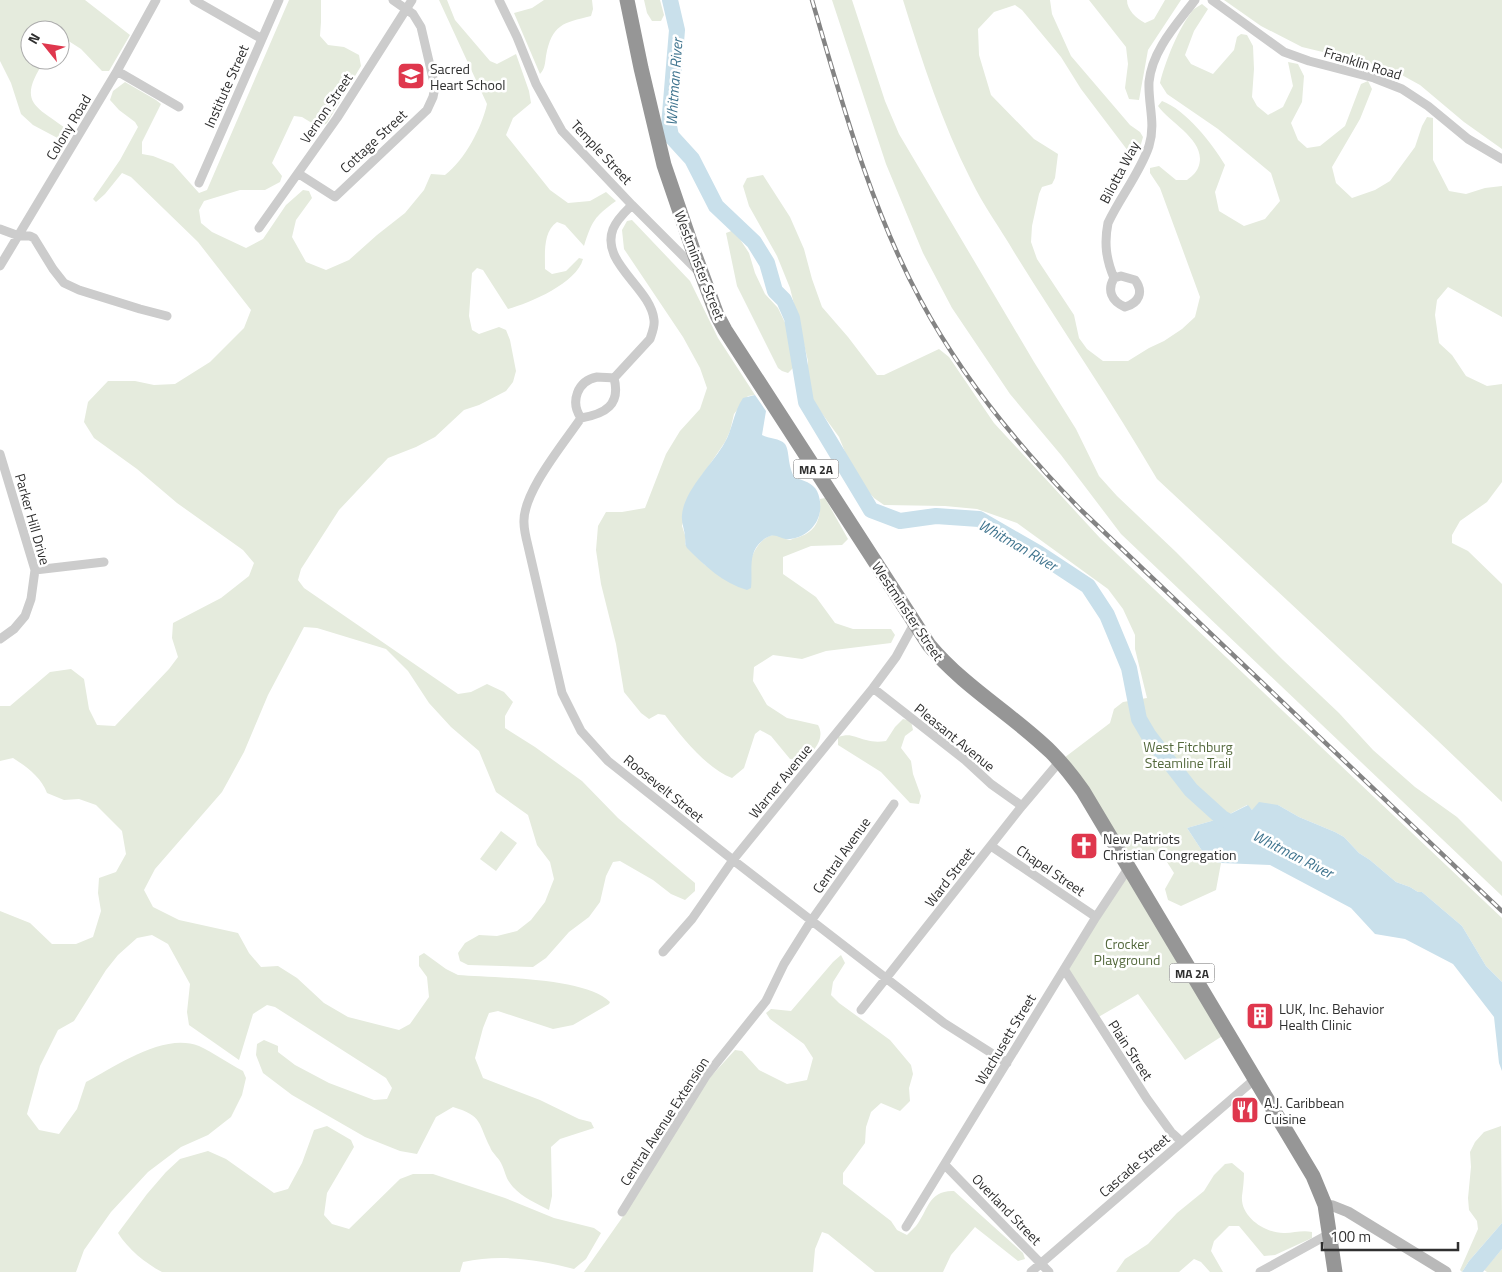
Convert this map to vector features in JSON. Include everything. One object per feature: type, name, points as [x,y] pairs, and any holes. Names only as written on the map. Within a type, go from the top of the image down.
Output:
[{"type":"highway","name":"Westminster Street","points":[[627,0],[659,150],[702,275],[717,315],[725,330],[929,645],[946,665],[1041,742],[1060,761],[1083,791],[1305,1162],[1325,1205],[1334,1272]]},
{"type":"main road","points":[[1325,1205],[1348,1212],[1446,1272]]},
{"type":"street","name":"Colony Road","points":[[0,266],[117,71],[156,0]]},
{"type":"street","points":[[194,0],[262,38]]},
{"type":"street","name":"Institute Street","points":[[199,183],[278,0]]},
{"type":"street","name":"Cottage Street","points":[[299,174],[335,197],[427,110],[435,92],[435,84],[422,33],[417,18],[393,0]]},
{"type":"street","name":"Vernon Street","points":[[259,228],[337,118],[412,0]]},
{"type":"street","name":"Temple Street","points":[[499,0],[517,37],[536,84],[562,131],[702,275]]},
{"type":"street","name":"Bilotta Way","points":[[1114,278],[1108,262],[1105,236],[1108,223],[1141,164],[1152,134],[1153,118],[1149,82],[1151,69],[1162,44],[1196,0]]},
{"type":"street","name":"Franklin Road","points":[[1212,0],[1284,52],[1309,61],[1374,78],[1402,89],[1428,106],[1468,138],[1502,159]]},
{"type":"street","points":[[117,71],[178,106]]},
{"type":"street","points":[[614,378],[650,339],[654,320],[650,306],[613,254],[612,231],[617,220],[632,205]]},
{"type":"street","points":[[0,229],[19,236],[34,238],[52,269],[64,283],[79,290],[167,316]]},
{"type":"street","points":[[597,377],[614,378],[615,397],[611,405],[595,416],[581,418],[576,411],[575,402],[579,390],[587,381],[597,377]]},
{"type":"street","name":"Roosevelt Street","points":[[581,418],[532,490],[526,505],[524,522],[562,693],[581,731],[608,760],[811,921],[944,1022],[1007,1063]]},
{"type":"street","name":"Parker Hill Drive","points":[[0,454],[35,570],[31,599],[25,616],[14,629],[0,639]]},
{"type":"street","points":[[35,570],[104,562]]},
{"type":"street","name":"Warner Avenue","points":[[663,952],[692,919],[733,860],[873,688],[896,657],[914,624]]},
{"type":"street","name":"Pleasant Avenue","points":[[873,688],[1022,806]]},
{"type":"street","name":"Ward Street","points":[[861,1010],[1022,806],[1060,761]]},
{"type":"street","name":"Central Avenue","points":[[811,921],[894,804]]},
{"type":"street","name":"Chapel Street","points":[[991,846],[1096,917]]},
{"type":"street","name":"Wachusett Street","points":[[906,1227],[1096,917],[1129,867]]},
{"type":"street","name":"Central Avenue Extension","points":[[622,1212],[706,1076],[751,1021],[770,994],[784,964],[811,921]]},
{"type":"street","name":"Plain Street","points":[[1064,969],[1147,1100],[1171,1132],[1182,1142]]},
{"type":"street","name":"Cascade Street","points":[[1031,1272],[1255,1080]]},
{"type":"street","name":"Overland Street","points":[[945,1165],[1049,1272]]},
{"type":"street","points":[[1260,1272],[1329,1234]]},
{"type":"green space","points":[[0,0],[85,0],[130,35],[109,71],[102,71],[81,49],[70,42],[70,20],[20,20],[20,70],[39,70],[32,86],[31,95],[39,109],[71,132],[70,138],[65,142],[33,125],[21,114],[11,83],[0,61]]},
{"type":"green space","points":[[289,0],[321,0],[320,36],[328,45],[344,47],[359,55],[361,66],[327,123],[320,128],[302,117],[294,116],[272,163],[282,176],[280,182],[265,190],[240,190],[204,201],[199,210],[201,223],[212,232],[246,248],[263,239],[286,205],[303,190],[309,191],[312,198],[296,220],[292,237],[306,262],[326,270],[349,260],[405,213],[424,190],[431,174],[445,175],[452,169],[472,142],[487,104],[439,0],[447,0],[455,20],[490,61],[497,64],[516,54],[529,91],[531,103],[513,118],[506,135],[550,190],[568,203],[590,201],[606,192],[616,201],[595,220],[584,246],[565,225],[557,222],[552,226],[546,243],[545,269],[552,274],[566,271],[579,258],[583,259],[579,268],[572,276],[552,291],[540,297],[508,309],[483,270],[477,268],[472,273],[469,316],[472,330],[479,334],[499,327],[506,330],[510,340],[516,371],[513,382],[506,391],[479,405],[464,410],[435,437],[388,458],[339,510],[301,569],[298,580],[304,588],[458,694],[471,692],[487,684],[504,692],[513,702],[505,716],[505,728],[582,781],[618,818],[695,883],[695,891],[685,900],[671,894],[653,880],[620,861],[613,862],[606,876],[600,902],[589,917],[569,932],[546,958],[533,967],[468,965],[460,961],[458,953],[465,943],[479,935],[497,936],[517,931],[531,920],[545,902],[554,879],[550,862],[537,845],[528,815],[496,792],[479,751],[451,727],[429,703],[408,671],[386,649],[317,628],[304,627],[268,695],[244,752],[222,792],[155,869],[144,890],[153,907],[179,920],[238,933],[249,953],[261,967],[278,966],[297,978],[324,1003],[348,1017],[399,1030],[410,1024],[429,997],[427,977],[419,966],[419,956],[424,953],[458,975],[561,983],[598,994],[610,1002],[609,1004],[573,1025],[553,1029],[498,1011],[489,1013],[475,1058],[483,1078],[540,1100],[579,1119],[591,1122],[594,1128],[560,1139],[551,1147],[552,1196],[549,1210],[525,1197],[513,1187],[500,1161],[491,1149],[478,1121],[463,1110],[453,1107],[436,1117],[417,1154],[400,1151],[365,1137],[292,1095],[263,1073],[256,1055],[257,1044],[264,1040],[278,1046],[278,1052],[295,1065],[329,1083],[374,1100],[387,1099],[392,1088],[386,1078],[275,1007],[267,1005],[253,1014],[239,1060],[189,1025],[187,1012],[190,984],[168,944],[152,935],[137,938],[118,955],[106,970],[74,1021],[58,1030],[40,1066],[27,1114],[39,1130],[59,1134],[77,1109],[86,1082],[141,1053],[171,1043],[199,1046],[243,1071],[246,1078],[242,1095],[231,1117],[208,1135],[181,1147],[148,1172],[111,1212],[84,1250],[76,1272],[0,1272],[0,911],[30,923],[52,944],[76,944],[93,937],[101,911],[98,893],[99,878],[116,872],[126,854],[122,831],[96,805],[79,799],[64,800],[47,793],[37,777],[18,761],[13,758],[0,761],[0,706],[10,706],[50,672],[71,669],[84,679],[89,709],[97,725],[115,726],[178,657],[172,638],[173,623],[221,598],[249,576],[254,563],[243,550],[177,503],[137,469],[94,438],[84,422],[88,402],[108,381],[135,381],[154,385],[175,384],[210,362],[244,328],[251,310],[198,242],[131,177],[122,173],[105,194],[96,202],[93,199],[120,160],[138,127],[135,122],[119,110],[110,100],[113,91],[125,82],[161,104],[142,142],[142,154],[173,164],[199,193],[207,190]]},
{"type":"green space","points":[[544,0],[592,0],[593,9],[591,16],[566,23],[555,31],[549,45],[543,70],[540,74],[514,13],[532,8]]},
{"type":"green space","points":[[644,0],[660,0],[664,15],[661,21],[652,21],[647,13]]},
{"type":"green space","points":[[832,0],[852,0],[885,101],[899,134],[1034,362],[1076,429],[1099,476],[1283,660],[1339,713],[1373,750],[1415,787],[1457,817],[1502,862],[1502,896],[1121,534],[1061,455],[1010,394],[952,308],[923,253],[886,164]]},
{"type":"green space","points":[[903,0],[1050,0],[1052,14],[1071,56],[1130,125],[1140,132],[1143,137],[1139,151],[1134,155],[1128,151],[1081,89],[1061,57],[1022,10],[1015,5],[994,12],[978,29],[979,55],[991,95],[1034,139],[1058,154],[1055,178],[1052,184],[1042,187],[1039,194],[1032,226],[1031,242],[1037,259],[1074,315],[1079,338],[1087,349],[1103,361],[1128,361],[1164,341],[1182,329],[1195,317],[1200,297],[1160,188],[1150,173],[1150,168],[1159,166],[1176,180],[1187,180],[1197,170],[1200,159],[1194,142],[1158,106],[1162,101],[1171,105],[1198,128],[1225,165],[1215,192],[1219,211],[1244,226],[1265,219],[1280,201],[1271,173],[1218,129],[1167,94],[1160,83],[1165,65],[1178,35],[1193,10],[1202,4],[1208,9],[1194,31],[1185,55],[1191,64],[1213,74],[1234,50],[1237,37],[1241,34],[1247,35],[1253,46],[1252,97],[1257,106],[1268,115],[1283,107],[1293,86],[1288,62],[1298,64],[1304,76],[1302,102],[1291,123],[1298,140],[1307,148],[1320,146],[1345,126],[1361,84],[1368,81],[1372,89],[1360,119],[1332,167],[1336,183],[1352,198],[1375,190],[1390,181],[1415,147],[1427,117],[1433,118],[1433,160],[1449,191],[1466,194],[1485,188],[1502,186],[1502,317],[1448,287],[1437,300],[1435,315],[1439,343],[1452,355],[1466,376],[1487,386],[1502,384],[1502,482],[1487,502],[1460,521],[1452,535],[1452,543],[1468,551],[1502,584],[1502,802],[1157,479],[976,189],[942,114],[925,69]]},
{"type":"green space","points":[[1089,0],[1127,0],[1127,4],[1133,13],[1145,23],[1154,19],[1165,0],[1181,0],[1148,50],[1139,100],[1129,99],[1125,88],[1128,64],[1126,47]]},
{"type":"green space","points":[[1224,0],[1502,0],[1502,149],[1464,122],[1420,85],[1389,68],[1302,47],[1261,26]]},
{"type":"green space","name":"West Fitchburg Steamline Trail","points":[[763,175],[790,217],[804,249],[822,307],[877,375],[884,375],[939,349],[949,357],[994,423],[1100,538],[1502,918],[1502,982],[1486,966],[1462,926],[1422,892],[1396,882],[1359,853],[1344,837],[1299,817],[1278,805],[1252,810],[1247,805],[1222,818],[1187,828],[1208,860],[1221,863],[1216,890],[1181,906],[1168,900],[1165,889],[1174,873],[1167,862],[1152,849],[1129,867],[1060,761],[1110,723],[1114,709],[1123,702],[1147,698],[1135,649],[1135,635],[1123,609],[1108,589],[1017,523],[977,509],[945,506],[884,505],[874,498],[855,477],[839,437],[810,397],[807,380],[808,361],[790,288],[777,256],[749,206],[743,186],[747,178]]},
{"type":"green space","points":[[632,220],[690,281],[718,338],[755,395],[748,396],[734,414],[725,442],[691,492],[682,526],[686,538],[685,544],[705,565],[751,584],[750,564],[759,544],[773,535],[789,540],[809,532],[816,524],[820,513],[820,499],[825,498],[848,539],[842,545],[811,546],[783,557],[783,574],[816,597],[835,623],[853,629],[891,629],[895,635],[891,643],[826,651],[802,659],[773,655],[754,667],[753,681],[767,705],[787,718],[818,725],[820,730],[819,740],[804,761],[790,759],[771,736],[760,730],[755,734],[744,768],[732,778],[723,774],[704,760],[665,715],[658,714],[649,719],[641,713],[624,692],[616,644],[601,584],[596,550],[598,526],[606,512],[622,512],[645,508],[666,454],[680,431],[700,409],[707,388],[700,368],[683,337],[624,249],[622,230],[627,221]]},
{"type":"green space","points":[[734,230],[749,253],[755,273],[765,294],[778,308],[787,327],[794,367],[788,373],[778,368],[737,286],[726,233]]},
{"type":"green space","points":[[903,719],[911,721],[913,730],[905,736],[901,748],[911,761],[913,774],[921,796],[919,804],[910,803],[881,772],[838,745],[838,737],[846,735],[871,741],[886,741]]},
{"type":"green space","points":[[501,831],[517,843],[496,871],[480,859]]},
{"type":"green space","name":"Crocker Playground","points":[[1129,867],[1227,1033],[1185,1060],[1138,994],[1095,1019],[1064,969]]},
{"type":"green space","points":[[841,955],[845,963],[833,982],[831,995],[839,1003],[890,1040],[911,1065],[913,1074],[909,1088],[910,1101],[900,1111],[881,1103],[871,1112],[866,1127],[865,1143],[843,1173],[843,1184],[891,1221],[897,1230],[907,1235],[916,1226],[934,1198],[939,1194],[954,1191],[1023,1253],[1025,1259],[1018,1261],[975,1227],[951,1255],[943,1272],[875,1272],[828,1234],[822,1232],[815,1249],[813,1272],[584,1272],[624,1215],[704,1084],[735,1050],[742,1051],[759,1070],[787,1084],[807,1080],[813,1058],[804,1044],[770,1019],[766,1013],[771,1009],[791,1011]]},
{"type":"green space","points":[[327,1126],[351,1140],[354,1147],[327,1193],[324,1215],[332,1224],[349,1229],[400,1179],[413,1174],[433,1174],[505,1198],[554,1218],[594,1228],[601,1233],[586,1259],[574,1269],[533,1260],[491,1258],[463,1262],[460,1272],[162,1272],[137,1255],[118,1233],[147,1194],[180,1159],[208,1151],[226,1159],[274,1193],[288,1189],[302,1163],[314,1130]]},
{"type":"green space","points":[[1501,1126],[1502,1223],[1469,1261],[1462,1272],[1460,1270],[1478,1229],[1477,1221],[1469,1210],[1470,1152],[1475,1142],[1484,1132]]},
{"type":"green space","points":[[1232,1163],[1244,1173],[1242,1204],[1245,1211],[1256,1223],[1278,1233],[1312,1232],[1312,1238],[1275,1255],[1264,1256],[1239,1226],[1229,1226],[1214,1241],[1211,1251],[1223,1272],[1210,1272],[1201,1262],[1194,1259],[1179,1272],[1116,1272],[1125,1259],[1148,1244],[1177,1213],[1204,1191],[1214,1175],[1225,1164]]},
{"type":"green space","points":[[1502,1249],[1502,1272],[1487,1272],[1484,1270]]},
{"type":"water","points":[[755,395],[766,411],[762,435],[785,444],[792,473],[795,478],[808,482],[815,488],[820,499],[820,507],[816,522],[806,533],[790,539],[771,536],[757,546],[752,557],[751,588],[747,590],[722,578],[687,548],[682,518],[688,496],[725,442],[740,403],[743,398]]},
{"type":"water","points":[[1259,802],[1278,805],[1299,817],[1344,837],[1359,853],[1396,882],[1422,892],[1462,926],[1486,966],[1502,982],[1502,1071],[1499,1063],[1494,1017],[1453,964],[1405,939],[1375,934],[1351,908],[1270,865],[1221,863],[1208,860],[1187,828],[1222,818],[1248,805],[1252,810]]},
{"type":"water","points":[[1502,1223],[1502,1249],[1483,1272],[1462,1272],[1469,1261]]},
{"type":"waterway","name":"Whitman River","points":[[670,0],[677,30],[669,126],[671,136],[692,159],[716,206],[754,242],[767,263],[775,291],[784,300],[792,318],[806,402],[871,510],[900,521],[936,516],[979,519],[1038,553],[1088,586],[1107,615],[1129,668],[1139,719],[1149,736],[1191,790],[1222,818],[1241,828]]},
{"type":"railway","points":[[812,0],[859,153],[887,229],[903,265],[937,330],[974,385],[1014,437],[1081,510],[1502,911]]},
{"type":"place","name":"Sacred Heart School","points":[[411,76]]},
{"type":"place","name":"New Patriots Christian Congregation","points":[[1084,846]]},
{"type":"place","name":"LUK, Inc. Behavior Health Clinic","points":[[1260,1016]]},
{"type":"place","name":"A.J. Caribbean Cuisine","points":[[1245,1110]]}]
